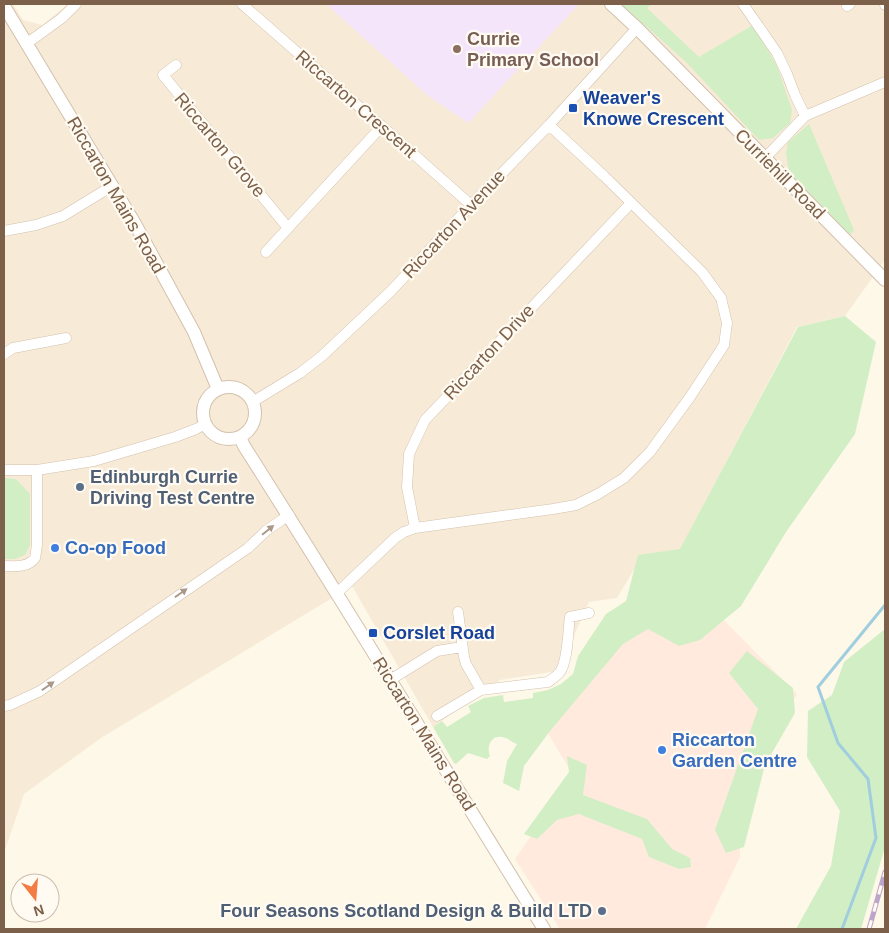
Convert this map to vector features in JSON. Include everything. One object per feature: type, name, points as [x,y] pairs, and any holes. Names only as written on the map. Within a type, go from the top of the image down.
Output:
[{"type":"street","points":[[26,44],[62,18],[76,4]]},
{"type":"street","name":"Riccarton Crescent","points":[[242,4],[471,205]]},
{"type":"street","name":"Curriehill Road","points":[[612,4],[884,275]]},
{"type":"street","points":[[743,4],[777,53],[788,74],[794,95],[805,116]]},
{"type":"street","name":"Riccarton Mains Road","points":[[4,6],[134,222],[194,332],[218,388]]},
{"type":"street","name":"Riccarton Avenue","points":[[254,401],[300,373],[322,356],[391,291],[549,125],[637,28]]},
{"type":"street","name":"Riccarton Grove","points":[[176,65],[163,75],[288,228]]},
{"type":"street","points":[[765,158],[805,116],[885,82]]},
{"type":"street","points":[[337,593],[395,538],[404,532],[415,528],[553,509],[576,504],[598,494],[624,478],[650,452],[690,397],[724,344],[727,323],[720,298],[702,272],[549,125]]},
{"type":"street","points":[[266,252],[382,126]]},
{"type":"street","points":[[4,231],[36,225],[63,216],[112,186]]},
{"type":"street","name":"Riccarton Drive","points":[[415,528],[407,487],[409,454],[425,420],[630,203]]},
{"type":"street","points":[[4,354],[13,348],[66,338]]},
{"type":"street","points":[[235,386],[243,390],[254,401],[256,410],[252,426],[247,433],[240,437],[224,439],[216,436],[205,424],[203,408],[211,393],[218,388],[235,386]]},
{"type":"street","points":[[4,470],[37,470],[94,461],[175,437],[205,424]]},
{"type":"street","name":"Riccarton Mains Road","points":[[240,437],[544,929]]},
{"type":"street","points":[[4,566],[18,567],[29,563],[35,557],[37,546],[37,470]]},
{"type":"street","points":[[4,706],[40,691],[248,548],[289,515]]},
{"type":"street","points":[[458,612],[466,664],[481,690]]},
{"type":"street","points":[[438,716],[481,690],[548,682],[561,671],[565,663],[570,617],[589,614]]},
{"type":"street","points":[[390,680],[437,651],[462,647]]},
{"type":"shaded area","points":[[4,4],[13,4],[23,20],[42,25],[68,4],[885,4],[885,260],[845,316],[797,327],[680,550],[641,558],[617,598],[589,602],[558,671],[500,680],[433,727],[352,586],[101,738],[24,794],[4,853]]},
{"type":"shaded area","name":"Currie Primary School","points":[[326,4],[579,4],[468,123],[427,95]]},
{"type":"shaded area","name":"Riccarton Garden Centre","points":[[688,584],[797,694],[739,799],[740,857],[705,929],[560,929],[515,859],[573,775],[543,725],[593,639]]},
{"type":"green space","points":[[621,4],[652,4],[647,8],[699,57],[753,25],[777,66],[792,110],[790,123],[773,138],[759,140],[687,63]]},
{"type":"green space","points":[[809,124],[854,230],[850,235],[789,172],[786,153],[788,142]]},
{"type":"green space","points":[[845,316],[876,342],[855,434],[786,532],[741,606],[700,640],[679,646],[648,629],[623,644],[550,731],[524,766],[519,791],[503,783],[507,761],[517,744],[506,738],[498,737],[490,742],[490,756],[487,759],[468,753],[456,764],[454,763],[433,727],[442,721],[447,727],[471,712],[468,706],[484,698],[503,695],[504,702],[533,698],[533,693],[548,690],[561,684],[573,674],[578,656],[606,614],[626,601],[638,555],[680,549],[798,327]]},
{"type":"green space","points":[[4,478],[16,479],[30,494],[30,545],[25,555],[15,559],[4,559]]},
{"type":"green space","points":[[885,629],[885,847],[861,929],[796,929],[831,866],[840,811],[807,757],[808,711],[832,695],[844,662]]},
{"type":"green space","points":[[747,651],[793,688],[795,713],[765,765],[744,847],[726,853],[715,830],[758,709],[729,673]]},
{"type":"green space","points":[[567,756],[587,765],[583,795],[647,819],[672,849],[690,858],[691,867],[679,869],[649,857],[642,839],[579,814],[557,820],[537,839],[524,834],[569,772]]},
{"type":"waterway","points":[[842,929],[876,838],[868,779],[838,743],[818,687],[885,605]]},
{"type":"railway","points":[[869,929],[885,872]]},
{"type":"place","name":"Currie Primary School","points":[[457,49]]},
{"type":"place","name":"Weaver's Knowe Crescent","points":[[573,108]]},
{"type":"place","name":"Edinburgh Currie Driving Test Centre","points":[[80,487]]},
{"type":"place","name":"Co-op Food","points":[[55,548]]},
{"type":"place","name":"Corslet Road","points":[[373,633]]},
{"type":"place","name":"Riccarton Garden Centre","points":[[662,750]]},
{"type":"place","name":"Four Seasons Scotland Design & Build LTD","points":[[602,911]]}]
